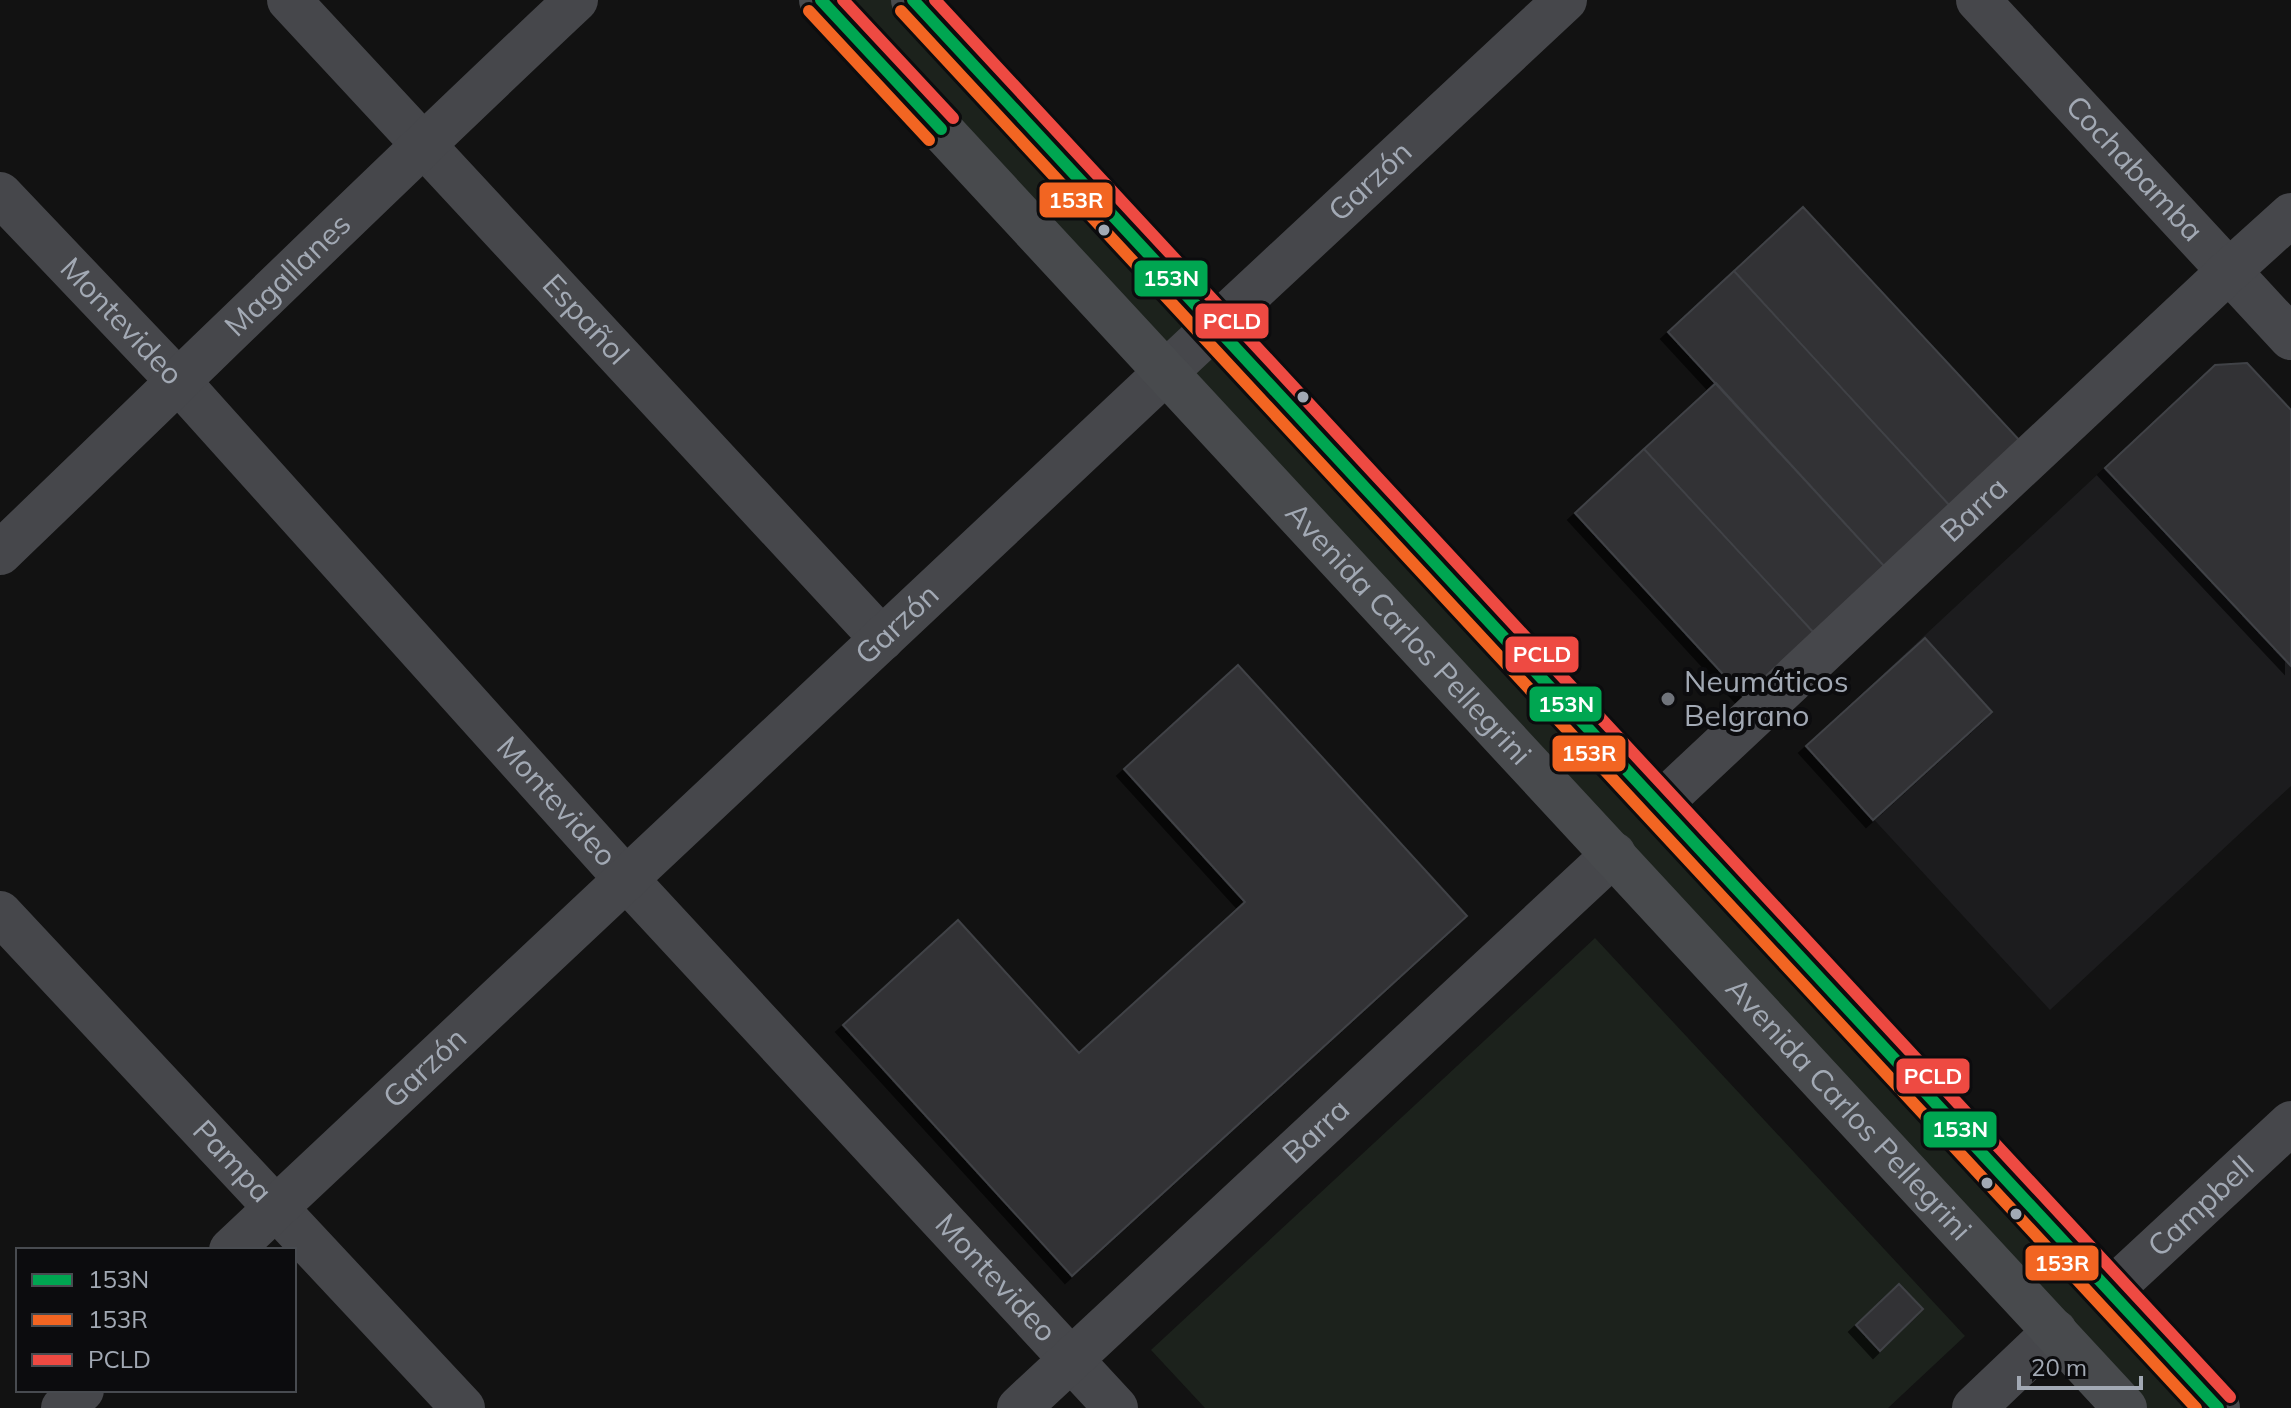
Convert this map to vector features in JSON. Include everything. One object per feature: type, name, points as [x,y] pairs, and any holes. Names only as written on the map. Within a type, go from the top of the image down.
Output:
[{"type":"main road","name":"Avenida Carlos Pellegrini","points":[[821,0],[2125,1408]]},
{"type":"main road","points":[[913,0],[2218,1408]]},
{"type":"street","name":"Español","points":[[289,0],[882,639]]},
{"type":"street","name":"Magallanes","points":[[0,553],[422,144],[576,0]]},
{"type":"street","name":"Garzón","points":[[233,1248],[1565,0]]},
{"type":"street","name":"Cochabamba","points":[[1978,0],[2291,338]]},
{"type":"street","name":"Montevideo","points":[[0,194],[179,382],[626,879],[1116,1408]]},
{"type":"street","name":"Barra","points":[[1659,805],[2291,215]]},
{"type":"street","name":"Barra","points":[[1019,1408],[1614,854]]},
{"type":"street","name":"Pampa","points":[[0,913],[463,1408]]},
{"type":"street","name":"Campbell","points":[[2110,1291],[2291,1123]]},
{"type":"street","points":[[1974,1408],[2055,1331]]},
{"type":"street","points":[[63,1408],[80,1392]]},
{"type":"shaded area","points":[[821,0],[913,0],[2218,1408],[2125,1408]]},
{"type":"shaded area","points":[[2247,363],[2291,410],[2291,786],[2050,1010],[1806,746],[2215,365]]},
{"type":"shaded area","points":[[1595,938],[1965,1336],[1888,1408],[1205,1408],[1151,1350]]},
{"type":"building","points":[[1803,207],[2021,442],[1951,507],[1734,271]]},
{"type":"building","points":[[1734,271],[1951,507],[1885,567],[1668,332]]},
{"type":"building","points":[[2247,363],[2291,410],[2291,666],[2105,468],[2215,365]]},
{"type":"building","points":[[1716,383],[1885,567],[1814,633],[1644,449]]},
{"type":"building","points":[[1644,449],[1814,633],[1744,697],[1575,513]]},
{"type":"building","points":[[1925,638],[1992,712],[1873,820],[1806,746]]},
{"type":"building","points":[[1238,665],[1467,916],[1072,1276],[843,1025],[958,920],[1079,1053],[1245,902],[1124,769]]},
{"type":"building","points":[[1899,1284],[1923,1309],[1880,1351],[1856,1325]]},
{"type":"transit line","name":"153N","points":[[821,0],[941,129]]},
{"type":"transit line","name":"PCLD","points":[[843,0],[953,118]]},
{"type":"transit line","name":"153N","points":[[913,0],[2218,1408]]},
{"type":"transit line","name":"PCLD","points":[[935,0],[2230,1397]]},
{"type":"transit line","name":"153R","points":[[809,11],[929,140]]},
{"type":"transit line","name":"153R","points":[[901,11],[2196,1408]]},
{"type":"place","name":"Neumáticos Belgrano","points":[[1668,699]]}]
